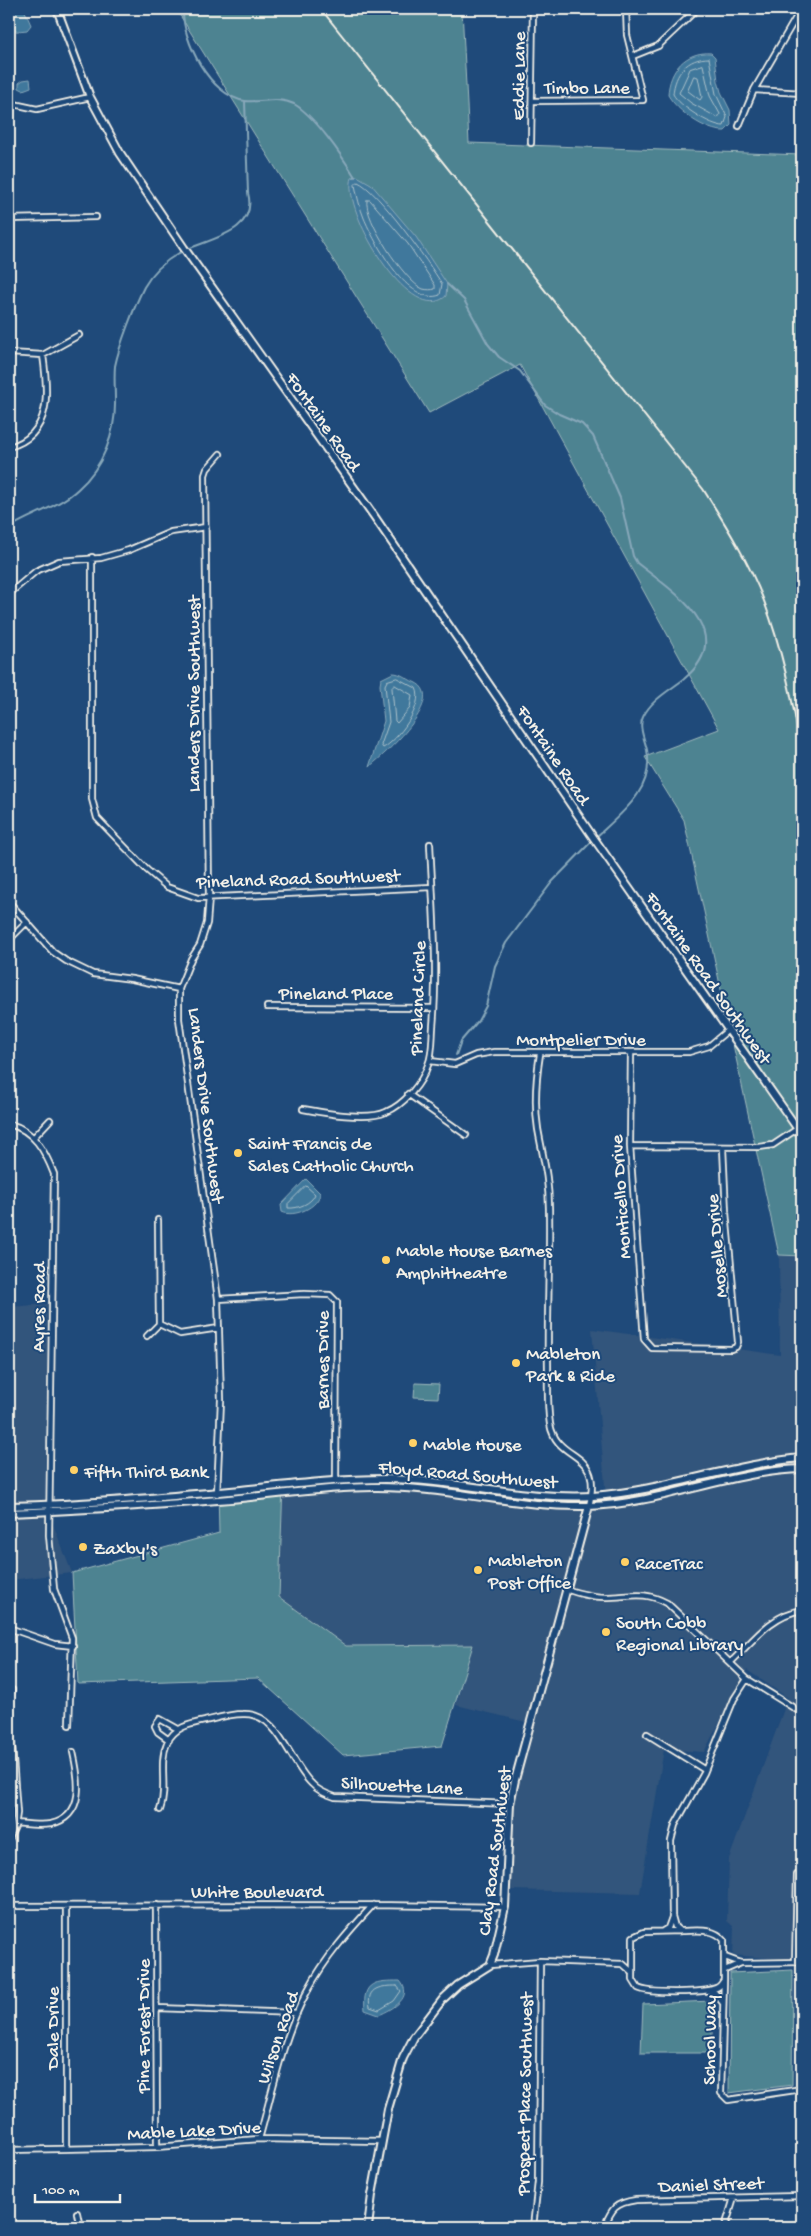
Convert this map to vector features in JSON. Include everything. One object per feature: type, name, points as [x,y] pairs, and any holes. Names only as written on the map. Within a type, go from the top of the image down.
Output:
[{"type":"main road","name":"Fontaine Road","points":[[57,9],[90,97],[120,153],[179,241],[340,468],[593,837]]},
{"type":"main road","name":"Fontaine Road Southwest","points":[[593,837],[802,1135]]},
{"type":"main road","name":"Floyd Road Southwest","points":[[9,1513],[336,1481],[385,1479],[423,1480],[529,1494],[592,1496],[638,1489],[765,1462],[802,1458]]},
{"type":"main road","name":"Floyd Road Southwest","points":[[9,1506],[48,1508],[217,1500],[336,1489],[404,1487],[541,1504],[589,1506],[627,1501],[756,1474],[802,1469]]},
{"type":"main road","name":"Clay Road Southwest","points":[[490,1965],[505,1907],[510,1804],[565,1589],[589,1506]]},
{"type":"main road","points":[[368,2227],[394,2082],[414,2037],[443,1999],[458,1985],[490,1965]]},
{"type":"street","name":"Eddie Lane","points":[[531,143],[533,9]]},
{"type":"street","points":[[626,9],[627,35],[633,56],[658,46],[697,9]]},
{"type":"street","points":[[739,126],[754,90],[801,9]]},
{"type":"street","name":"Timbo Lane","points":[[532,101],[643,100],[633,56]]},
{"type":"street","points":[[754,90],[802,93]]},
{"type":"street","points":[[9,103],[37,109],[90,97]]},
{"type":"street","points":[[9,219],[96,217]]},
{"type":"street","points":[[9,353],[43,355],[79,335]]},
{"type":"street","points":[[9,447],[32,433],[46,409],[48,389],[43,355]]},
{"type":"street","name":"Landers Drive Southwest","points":[[217,1500],[221,1400],[218,1300],[179,1019],[179,989],[191,959],[200,945],[207,923],[209,897],[205,475],[207,469],[220,454]]},
{"type":"street","points":[[9,594],[36,571],[60,560],[102,558],[129,550],[171,532],[206,527]]},
{"type":"street","name":"Pineland Road Southwest","points":[[92,557],[92,799],[97,818],[110,834],[168,887],[185,895],[209,897],[432,887]]},
{"type":"street","name":"Pineland Circle","points":[[303,1109],[361,1116],[384,1113],[420,1082],[430,1061],[434,1008],[430,844]]},
{"type":"street","points":[[9,902],[53,952],[92,974],[132,979],[179,989]]},
{"type":"street","points":[[9,940],[27,922]]},
{"type":"street","name":"Pineland Place","points":[[267,1006],[434,1008]]},
{"type":"street","name":"Montpelier Drive","points":[[430,1061],[455,1064],[490,1052],[540,1054],[696,1051],[709,1046],[728,1030]]},
{"type":"street","name":"Monticello Drive","points":[[630,1053],[630,1146],[644,1339],[652,1348],[731,1349],[736,1347],[738,1342]]},
{"type":"street","points":[[540,1054],[535,1086],[538,1127],[548,1174],[547,1326],[549,1416],[554,1436],[587,1465],[593,1480],[589,1506]]},
{"type":"street","points":[[408,1094],[466,1135]]},
{"type":"street","points":[[34,1137],[50,1120]]},
{"type":"street","name":"Ayres Road","points":[[9,1124],[19,1127],[34,1137],[46,1154],[54,1174],[48,1508],[52,1577],[73,1646],[70,1725]]},
{"type":"street","points":[[630,1146],[723,1148],[767,1146],[798,1129]]},
{"type":"street","name":"Moselle Drive","points":[[723,1148],[726,1212],[738,1342]]},
{"type":"street","points":[[147,1336],[159,1324],[158,1220]]},
{"type":"street","name":"Barnes Drive","points":[[218,1300],[304,1294],[330,1295],[337,1302],[336,1481]]},
{"type":"street","points":[[159,1324],[180,1334],[219,1328]]},
{"type":"street","points":[[565,1589],[597,1596],[641,1594],[656,1597],[667,1603],[747,1679],[802,1713]]},
{"type":"street","points":[[731,1662],[771,1622],[781,1615],[802,1610]]},
{"type":"street","points":[[9,1628],[55,1644],[73,1646]]},
{"type":"street","points":[[680,1931],[675,1927],[672,1916],[671,1841],[675,1825],[705,1770],[734,1699],[747,1679]]},
{"type":"street","points":[[9,1839],[16,1823],[9,1705],[12,1690]]},
{"type":"street","name":"Silhouette Lane","points":[[178,1729],[188,1724],[244,1713],[258,1717],[270,1724],[311,1784],[322,1792],[335,1797],[510,1804]]},
{"type":"street","points":[[160,1810],[164,1798],[164,1754],[169,1740],[178,1729],[160,1719],[155,1726],[158,1732],[169,1740]]},
{"type":"street","points":[[647,1734],[705,1770]]},
{"type":"street","points":[[16,1823],[50,1824],[71,1813],[76,1806],[78,1793],[78,1772],[73,1752]]},
{"type":"street","points":[[795,1962],[798,1875]]},
{"type":"street","name":"White Boulevard","points":[[9,1906],[373,1904],[505,1907]]},
{"type":"street","name":"Wilson Road","points":[[259,2140],[297,2012],[308,1989],[342,1939],[373,1904]]},
{"type":"street","name":"Pine Forest Drive","points":[[156,1905],[157,2147]]},
{"type":"street","name":"Dale Drive","points":[[66,1907],[66,2149]]},
{"type":"street","points":[[663,1931],[668,1928],[672,1916]]},
{"type":"street","name":"School Way","points":[[632,1952],[633,1937],[638,1933],[663,1931],[710,1931],[718,1933],[724,1940],[721,2093],[726,2099],[802,2089]]},
{"type":"street","points":[[623,1964],[632,1952]]},
{"type":"street","points":[[632,1952],[635,1986],[642,1990],[707,1990],[718,1988],[724,1980]]},
{"type":"street","points":[[724,1957],[741,1963],[802,1962]]},
{"type":"street","points":[[490,1965],[540,1961],[623,1964],[633,1973]]},
{"type":"street","name":"Prospect Place Southwest","points":[[533,2227],[538,2182],[540,1961]]},
{"type":"street","points":[[724,1970],[741,1963]]},
{"type":"street","points":[[707,1990],[715,1993],[724,2007]]},
{"type":"street","points":[[157,2008],[297,2012]]},
{"type":"street","name":"Mable Lake Drive","points":[[9,2150],[157,2147],[259,2140],[382,2141]]},
{"type":"street","name":"Daniel Street","points":[[604,2227],[609,2216],[620,2202],[802,2196]]},
{"type":"street","points":[[725,2227],[734,2198]]},
{"type":"street","points":[[77,2213],[80,2227]]},
{"type":"shaded area","points":[[779,1255],[802,1256],[802,1961],[733,1955],[734,1927],[727,1921],[729,1859],[788,1698],[747,1670],[704,1752],[664,1749],[640,1893],[509,1890],[506,1804],[523,1767],[530,1723],[456,1705],[473,1645],[346,1646],[279,1597],[283,1484],[418,1480],[588,1499],[606,1498],[592,1329],[780,1355]]},
{"type":"shaded area","points":[[48,1304],[45,1504],[72,1573],[9,1580],[9,1307]]},
{"type":"green space","points":[[176,9],[462,9],[469,143],[802,155],[802,1256],[779,1255],[684,820],[645,757],[719,729],[520,365],[429,413]]},
{"type":"green space","points":[[415,1383],[439,1384],[438,1398],[414,1397]]},
{"type":"green space","points":[[283,1484],[279,1597],[346,1646],[473,1645],[442,1746],[343,1755],[258,1678],[78,1684],[72,1573],[219,1533],[218,1489]]},
{"type":"green space","points":[[793,1970],[792,2085],[729,2093],[730,1973]]},
{"type":"green space","points":[[712,2001],[712,2053],[641,2053],[643,2004]]},
{"type":"water","points":[[9,9],[24,9],[31,25],[27,30],[9,32]]},
{"type":"water","points":[[711,53],[715,57],[721,92],[730,110],[731,125],[725,131],[709,128],[685,114],[668,95],[675,70],[680,64],[694,55]]},
{"type":"water","points":[[30,79],[31,87],[23,90],[19,88],[19,83]]},
{"type":"water","points":[[357,176],[371,184],[416,237],[447,284],[446,296],[431,302],[415,296],[398,281],[381,261],[367,237],[357,214],[351,193],[352,178]]},
{"type":"water","points":[[393,673],[404,676],[414,682],[423,690],[424,700],[419,713],[410,726],[369,767],[384,721],[381,679]]},
{"type":"water","points":[[306,1179],[320,1193],[319,1198],[311,1207],[305,1210],[293,1214],[282,1212],[281,1205]]},
{"type":"water","points":[[384,1981],[400,1981],[405,1992],[400,2002],[379,2015],[365,2010],[368,1988]]},
{"type":"waterway","points":[[183,9],[187,36],[193,51],[200,65],[220,89],[232,97],[245,101],[282,100],[294,104],[319,127],[336,148],[355,177]]},
{"type":"waterway","points":[[9,528],[62,501],[87,480],[101,460],[113,425],[115,412],[115,366],[117,358],[136,304],[151,277],[174,256],[227,233],[246,218],[249,207],[245,101]]},
{"type":"waterway","points":[[447,284],[464,300],[488,344],[499,357],[520,371],[545,405],[559,414],[582,424],[593,436],[620,498],[633,556],[637,563],[682,600],[695,614],[703,629],[705,645],[699,662],[684,679],[656,700],[643,717],[642,729],[648,764],[646,777],[641,788],[626,809],[596,837]]},
{"type":"waterway","points":[[456,1055],[461,1041],[478,1021],[486,1006],[495,966],[506,943],[552,882],[593,840]]},
{"type":"railway","points":[[321,9],[703,489],[744,558],[764,601],[777,639],[787,678],[802,758]]},
{"type":"place","name":"Saint Francis de Sales Catholic Church","points":[[238,1153]]},
{"type":"place","name":"Mable House Barnes Amphitheatre","points":[[386,1260]]},
{"type":"place","name":"Mableton Park & Ride","points":[[516,1363]]},
{"type":"place","name":"Mable House","points":[[413,1443]]},
{"type":"place","name":"Fifth Third Bank","points":[[74,1470]]},
{"type":"place","name":"Zaxby's","points":[[83,1547]]},
{"type":"place","name":"RaceTrac","points":[[625,1562]]},
{"type":"place","name":"Mableton Post Office","points":[[478,1570]]},
{"type":"place","name":"South Cobb Regional Library","points":[[606,1632]]}]
